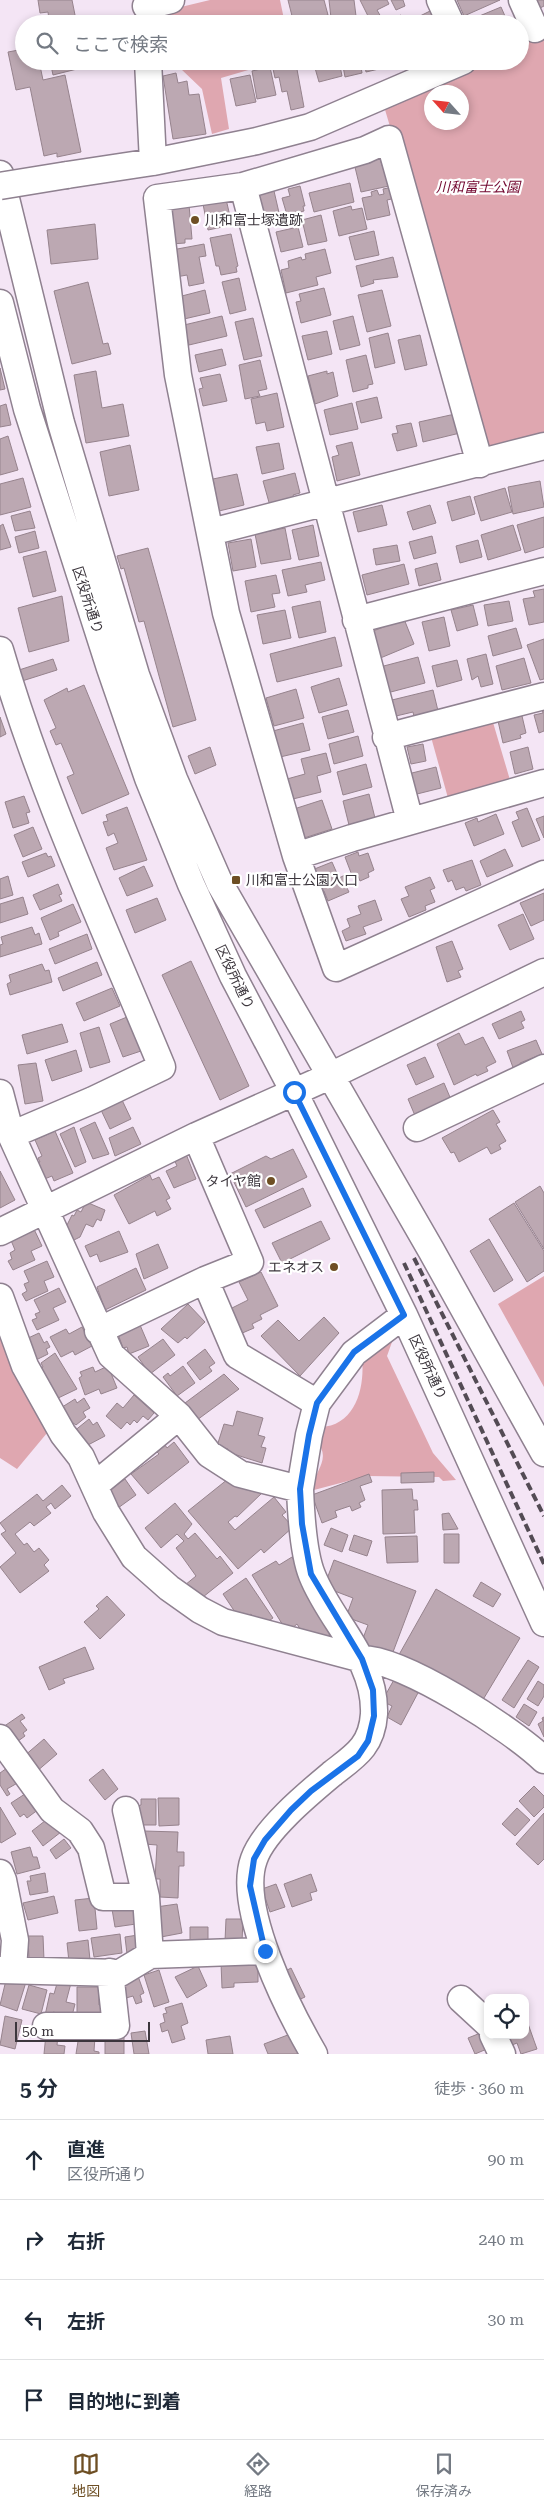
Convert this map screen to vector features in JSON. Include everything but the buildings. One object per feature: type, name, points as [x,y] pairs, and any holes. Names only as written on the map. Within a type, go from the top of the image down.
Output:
[{"type":"street","points":[[146,10],[171,0]]},
{"type":"street","points":[[440,0],[446,15]]},
{"type":"street","points":[[522,0],[528,15]]},
{"type":"street","points":[[148,70],[153,162]]},
{"type":"street","points":[[0,186],[153,162],[257,141],[310,127],[442,70]]},
{"type":"street","points":[[480,464],[389,139],[365,150],[243,186],[157,198],[178,376],[226,613],[296,856],[336,968],[544,874]]},
{"type":"street","name":"区役所通り","points":[[0,174],[61,423],[136,675],[174,779],[220,884],[544,1453]]},
{"type":"street","points":[[243,186],[386,737],[410,821]]},
{"type":"street","name":"区役所通り","points":[[0,303],[27,409],[148,778],[191,884],[233,976],[294,1092],[404,1315],[544,1622]]},
{"type":"street","points":[[211,532],[544,446]]},
{"type":"street","points":[[356,620],[544,571]]},
{"type":"street","points":[[0,650],[7,702],[76,860],[162,1067],[93,1100],[11,1135]]},
{"type":"street","points":[[386,737],[544,696]]},
{"type":"street","points":[[296,856],[544,783]]},
{"type":"street","points":[[0,1232],[196,1136],[330,1076],[544,972]]},
{"type":"street","points":[[417,1128],[544,1068]]},
{"type":"street","points":[[0,1093],[11,1135],[43,1210],[98,1331],[111,1355],[179,1416],[209,1454],[240,1474],[300,1489]]},
{"type":"street","points":[[98,1331],[205,1280],[250,1262],[196,1136]]},
{"type":"street","points":[[205,1280],[237,1355],[317,1403]]},
{"type":"street","points":[[0,1297],[25,1366],[95,1485],[106,1512],[134,1558],[169,1588],[200,1610],[223,1622],[362,1659],[375,1659],[395,1666],[486,1716],[530,1746],[544,1760]]},
{"type":"street","points":[[314,2054],[287,2004],[265,1951],[250,1886],[254,1859],[265,1840],[291,1810],[317,1786],[358,1756],[368,1741],[374,1716],[373,1690],[362,1659],[311,1574],[302,1524],[300,1489],[309,1435],[317,1403],[354,1352],[404,1315]]},
{"type":"street","points":[[95,1485],[179,1416]]},
{"type":"street","points":[[0,1738],[52,1810],[80,1831],[91,1848],[103,1897],[146,1897]]},
{"type":"street","points":[[126,1810],[146,1897],[150,1955]]},
{"type":"street","points":[[0,1873],[15,1940],[7,1970],[120,1972],[150,1955],[265,1951]]},
{"type":"street","points":[[46,2026],[116,2026],[110,1972]]},
{"type":"street","points":[[461,1999],[484,2020]]},
{"type":"street","points":[[495,2039],[502,2054]]},
{"type":"green space","points":[[210,0],[280,0],[283,15],[156,15],[156,13]]},
{"type":"green space","name":"川和富士公園","points":[[544,32],[544,437],[487,452],[383,103],[424,85],[424,130],[469,130],[469,85],[424,85],[458,70],[529,70],[529,39]]},
{"type":"green space","points":[[182,70],[248,70],[221,78],[229,129],[212,134],[202,89]]},
{"type":"green space","points":[[492,719],[510,780],[448,798],[431,737]]},
{"type":"green space","points":[[544,1276],[544,1387],[498,1304]]},
{"type":"green space","points":[[0,1330],[47,1433],[17,1469],[0,1458]]},
{"type":"green space","points":[[386,1339],[392,1342],[387,1356],[433,1453],[456,1480],[443,1481],[439,1477],[367,1476],[314,1490],[314,1482],[323,1459],[321,1447],[316,1439],[320,1427],[332,1425],[342,1420],[350,1412],[360,1392],[363,1369],[362,1358]]},
{"type":"railway","points":[[414,1258],[544,1516]]},
{"type":"railway","points":[[404,1263],[544,1564]]},
{"type":"place","name":"川和富士塚遺跡","points":[[195,220]]},
{"type":"place","name":"川和富士公園入口","points":[[236,880]]},
{"type":"place","name":"タイヤ館","points":[[271,1181]]},
{"type":"place","name":"エネオス","points":[[334,1267]]},
{"type":"route","points":[[265,1951],[250,1886],[254,1859],[265,1840],[291,1810],[311,1791],[358,1756],[368,1741],[374,1716],[373,1690],[362,1659],[311,1574],[302,1524],[300,1489],[309,1435],[317,1403],[354,1352],[404,1315],[294,1092]]}]
